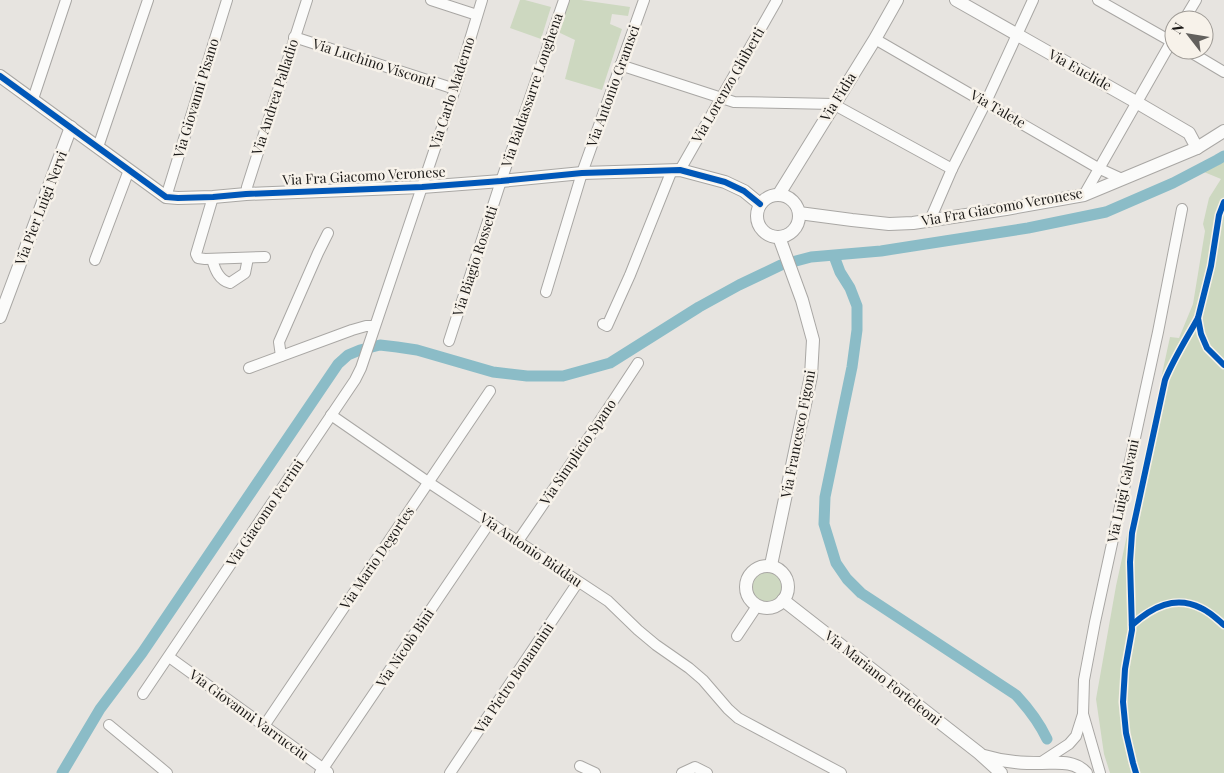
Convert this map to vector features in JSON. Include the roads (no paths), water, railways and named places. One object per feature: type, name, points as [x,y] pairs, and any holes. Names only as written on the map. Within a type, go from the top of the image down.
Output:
[{"type":"street","points":[[33,100],[66,0]]},
{"type":"street","points":[[98,147],[148,0]]},
{"type":"street","name":"Via Giovanni Pisano","points":[[166,197],[227,0]]},
{"type":"street","name":"Via Andrea Palladio","points":[[246,194],[307,0]]},
{"type":"street","points":[[431,0],[477,15]]},
{"type":"street","name":"Via Carlo Maderno","points":[[373,330],[482,0]]},
{"type":"street","name":"Via Baldassarre Longhena","points":[[500,181],[564,0]]},
{"type":"street","name":"Via Antonio Gramsci","points":[[546,292],[582,173],[644,0]]},
{"type":"street","name":"Via Lorenzo Ghiberti","points":[[603,324],[607,326],[676,170],[721,98],[777,0]]},
{"type":"street","name":"Via Fidia","points":[[779,194],[897,0]]},
{"type":"street","name":"Via Euclide","points":[[956,0],[1190,133],[1197,148]]},
{"type":"street","points":[[930,220],[1032,0]]},
{"type":"street","points":[[1098,0],[1164,35]]},
{"type":"street","name":"Via Luchino Visconti","points":[[294,37],[454,89]]},
{"type":"street","name":"Via Talete","points":[[875,39],[1098,168],[1122,179]]},
{"type":"street","points":[[1084,195],[1164,55]]},
{"type":"street","points":[[1204,60],[1224,72]]},
{"type":"street","points":[[620,66],[734,102],[833,104],[952,169]]},
{"type":"street","points":[[0,76],[166,197]]},
{"type":"street","name":"Via Pier Luigi Nervi","points":[[0,318],[71,127]]},
{"type":"street","points":[[1197,148],[1224,131]]},
{"type":"street","name":"Via Fra Giacomo Veronese","points":[[799,212],[889,224],[913,223],[1006,209],[1084,195],[1197,148]]},
{"type":"street","points":[[95,260],[129,170]]},
{"type":"street","name":"Via Fra Giacomo Veronese","points":[[166,197],[213,197],[422,186],[582,173],[676,170],[725,182],[744,192],[760,204]]},
{"type":"street","name":"Via Biagio Rossetti","points":[[449,342],[500,181]]},
{"type":"street","points":[[779,194],[792,200],[797,206],[799,220],[792,232],[786,236],[772,237],[761,230],[758,224],[757,210],[765,199],[779,194]]},
{"type":"street","points":[[213,197],[196,254],[198,258],[265,257]]},
{"type":"street","name":"Via Luigi Galvani","points":[[1100,773],[1083,714],[1084,680],[1158,332],[1182,209]]},
{"type":"street","points":[[281,356],[279,342],[328,233]]},
{"type":"street","name":"Via Francesco Figoni","points":[[771,565],[811,376],[813,340],[802,300],[779,237]]},
{"type":"street","points":[[212,259],[215,270],[224,281],[230,283],[245,273],[248,258]]},
{"type":"street","points":[[249,368],[352,330],[366,326],[373,330]]},
{"type":"street","name":"Via Giacomo Ferrini","points":[[143,694],[355,380],[361,368],[373,330]]},
{"type":"street","name":"Via Simplicio Spano","points":[[518,541],[638,363]]},
{"type":"street","name":"Via Mario Degortes","points":[[264,726],[490,392]]},
{"type":"street","name":"Via Antonio Biddau","points":[[331,416],[608,601],[656,645],[703,680],[738,718],[841,773]]},
{"type":"street","name":"Via Nicolò Bini","points":[[324,772],[490,522]]},
{"type":"street","points":[[764,565],[778,568],[787,579],[787,594],[783,600],[771,608],[757,606],[751,602],[747,596],[746,583],[752,571],[764,565]]},
{"type":"street","name":"Via Pietro Bonannini","points":[[450,773],[578,582]]},
{"type":"street","name":"Via Mariano Forteleoni","points":[[783,600],[982,755],[1001,773]]},
{"type":"street","points":[[737,636],[757,606]]},
{"type":"street","name":"Via Giovanni Varrucciu","points":[[169,657],[324,772]]},
{"type":"street","points":[[1022,773],[1069,744],[1076,736],[1083,714]]},
{"type":"street","points":[[109,725],[167,773]]},
{"type":"street","name":"Via Mariano Forteleoni","points":[[982,755],[1000,760],[1040,763]]},
{"type":"street","points":[[1040,763],[1062,762],[1074,765],[1086,773]]},
{"type":"street","points":[[580,766],[595,773]]},
{"type":"street","points":[[682,773],[695,767],[706,773]]},
{"type":"waterway","points":[[62,773],[100,709],[142,653],[338,364],[348,355],[380,345],[417,350],[493,372],[527,376],[563,376],[610,363],[699,307],[781,265],[811,257],[881,251],[1028,228],[1106,212],[1173,183],[1224,156]]},
{"type":"waterway","points":[[834,256],[857,306],[857,330],[852,367],[825,497],[824,524],[836,563],[847,579],[861,593],[1016,695],[1041,727],[1047,739]]}]
